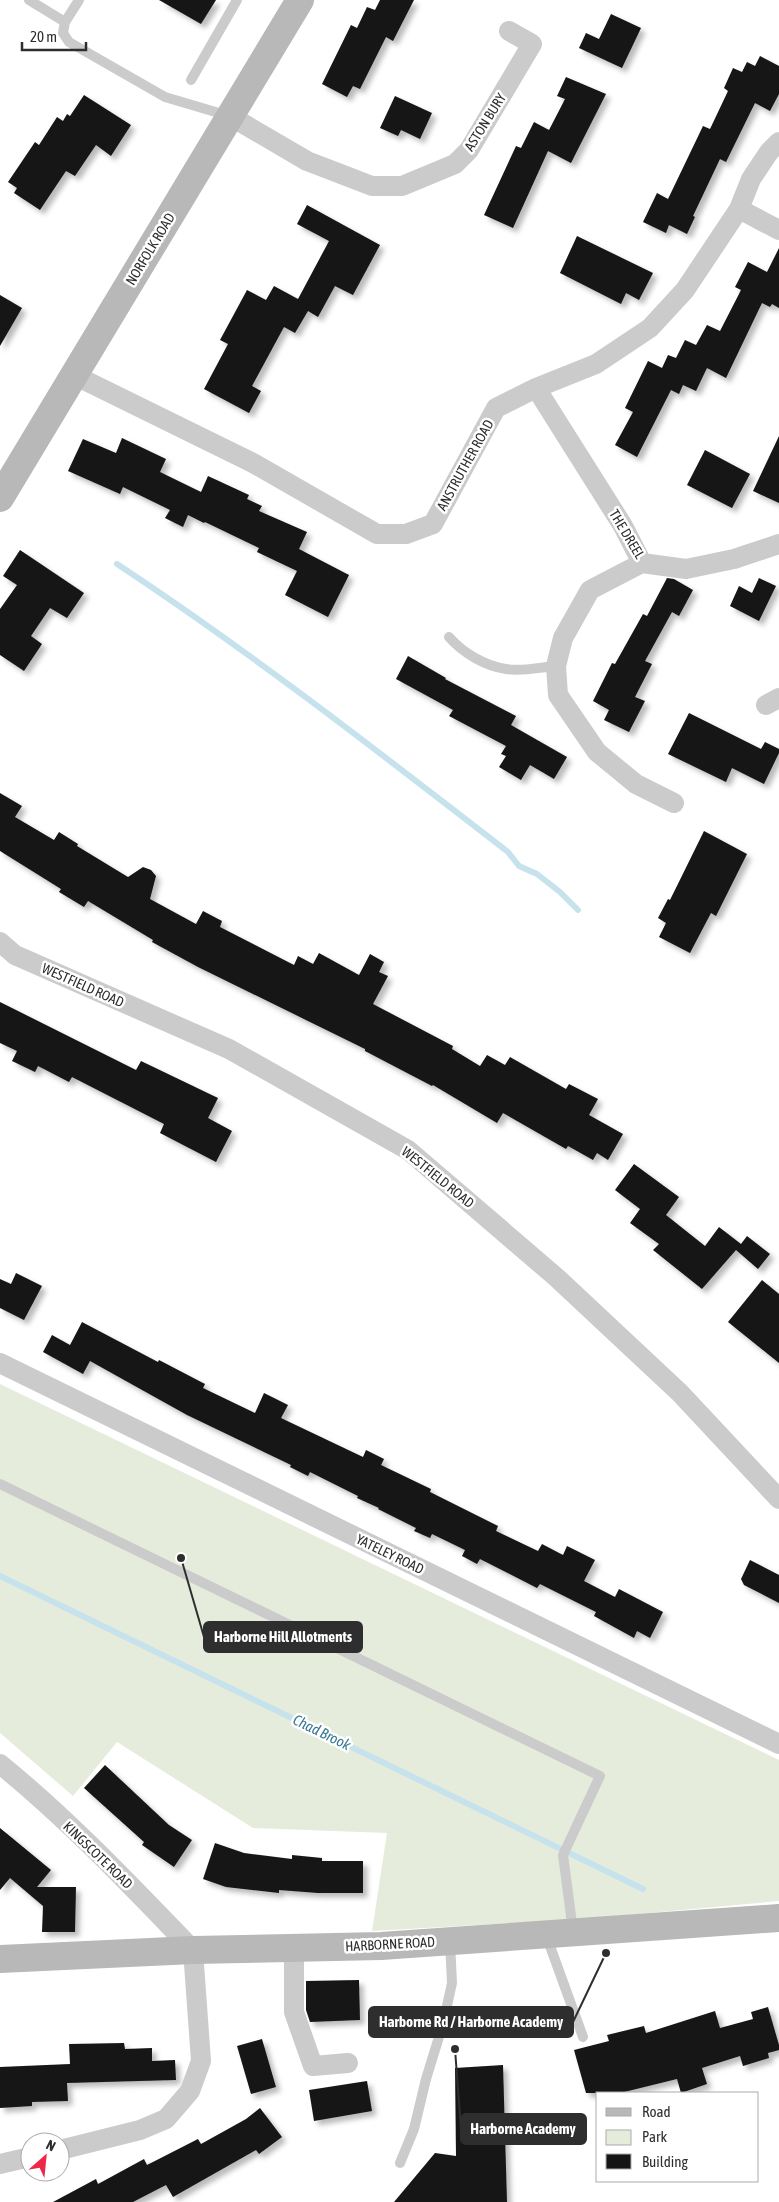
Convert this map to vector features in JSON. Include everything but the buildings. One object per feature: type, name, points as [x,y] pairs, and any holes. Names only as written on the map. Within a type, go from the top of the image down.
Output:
[{"type":"main road","name":"NORFOLK ROAD","points":[[0,498],[300,0]]},
{"type":"main road","name":"HARBORNE ROAD","points":[[0,1959],[193,1950],[381,1946],[779,1918]]},
{"type":"street","name":"ASTON BURY","points":[[230,116],[308,161],[372,186],[402,186],[456,164],[469,150],[532,44],[509,31]]},
{"type":"street","name":"ANSTRUTHER ROAD","points":[[74,375],[253,463],[378,534],[406,534],[433,524],[496,408],[536,388],[596,364],[650,328],[685,290],[739,209],[752,179],[768,152],[779,142]]},
{"type":"street","points":[[739,209],[779,230]]},
{"type":"street","name":"THE DREEL","points":[[536,388],[623,526],[642,563],[686,569],[734,559],[779,544]]},
{"type":"street","points":[[642,563],[590,590],[563,638],[556,666],[558,695],[597,752],[636,784],[674,803]]},
{"type":"street","name":"WESTFIELD ROAD","points":[[0,942],[15,955],[230,1049],[408,1150],[556,1277],[680,1393],[779,1499]]},
{"type":"street","name":"YATELEY ROAD","points":[[0,1363],[779,1744]]},
{"type":"street","name":"KINGSCOTE ROAD","points":[[0,1764],[27,1786],[108,1864],[193,1950]]},
{"type":"street","points":[[294,1948],[294,2012],[313,2066],[348,2063]]},
{"type":"street","points":[[70,2148],[140,2130],[166,2119],[190,2091],[201,2061],[193,1950]]},
{"type":"street","points":[[0,2164],[20,2159]]},
{"type":"lane","points":[[29,0],[65,22]]},
{"type":"lane","points":[[79,0],[65,22],[63,33],[69,42],[165,97],[230,116]]},
{"type":"lane","points":[[191,80],[237,0]]},
{"type":"lane","points":[[449,638],[458,647],[493,666],[517,670],[556,666]]},
{"type":"lane","points":[[0,1484],[600,1776],[563,1855],[573,1932]]},
{"type":"lane","points":[[545,1934],[583,2036]]},
{"type":"lane","points":[[400,2163],[414,2129],[426,2078],[443,2024],[452,1983],[450,1941]]},
{"type":"green space","points":[[0,1384],[779,1760],[779,1901],[583,1919],[372,1931],[387,1833],[253,1828],[117,1742],[73,1796],[0,1733]]},
{"type":"waterway","points":[[117,564],[315,704],[508,852],[519,866],[537,874],[560,892],[578,910]]},
{"type":"waterway","name":"Chad Brook","points":[[0,1576],[643,1889]]},
{"type":"place","name":"Harborne Hill Allotments","points":[[181,1558]]},
{"type":"place","name":"Harborne Rd / Harborne Academy","points":[[606,1953]]},
{"type":"place","name":"Harborne Academy","points":[[455,2049]]}]
